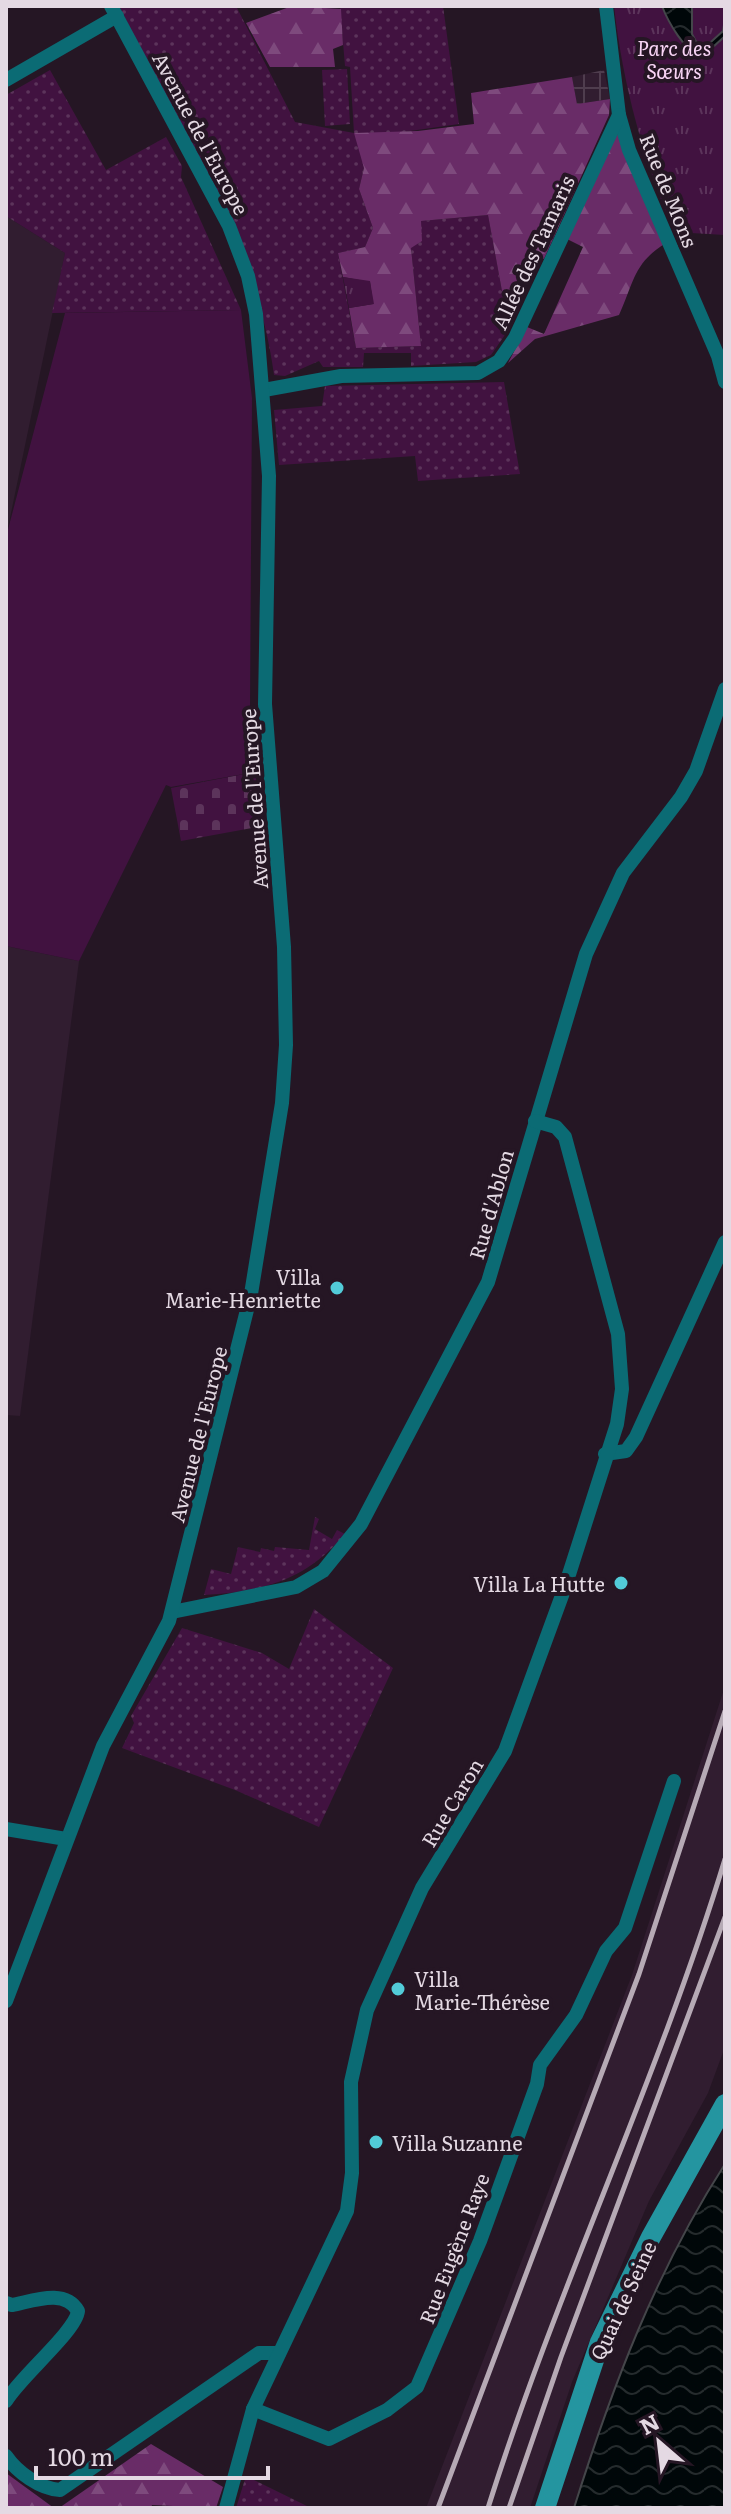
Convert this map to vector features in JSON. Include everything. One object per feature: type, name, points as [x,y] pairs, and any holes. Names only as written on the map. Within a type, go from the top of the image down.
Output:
[{"type":"main road","name":"Quai de Seine","points":[[545,2508],[600,2342],[651,2237],[725,2104]]},
{"type":"street","name":"Rue de Mons","points":[[606,6],[619,115],[634,164],[718,356],[725,382]]},
{"type":"street","points":[[6,80],[114,11]]},
{"type":"street","name":"Avenue de l'Europe","points":[[6,2001],[103,1746],[172,1612],[251,1294],[282,1103],[286,1045],[284,947],[265,704],[269,476],[256,314],[241,256],[229,226],[114,11]]},
{"type":"street","name":"Allée des Tamaris","points":[[264,390],[341,376],[468,375],[495,364],[515,338],[619,115]]},
{"type":"street","name":"Rue d'Ablon","points":[[172,1612],[288,1590],[323,1571],[346,1547],[488,1282],[586,954],[623,873],[681,797],[696,771],[725,689]]},
{"type":"street","name":"Rue Caron","points":[[226,2508],[253,2409],[347,2211],[352,2173],[351,2076],[367,2010],[422,1888],[505,1751],[564,1590],[617,1424],[622,1389],[618,1334],[565,1137],[556,1127],[535,1121]]},
{"type":"street","points":[[605,1454],[626,1451],[636,1437],[725,1242]]},
{"type":"street","name":"Rue Eugène Raye","points":[[253,2409],[329,2439],[394,2406],[417,2387],[480,2241],[537,2084],[540,2065],[576,2015],[606,1951],[625,1928],[674,1781]]},
{"type":"street","points":[[6,1829],[66,1839]]},
{"type":"street","points":[[6,2303],[62,2298],[72,2301],[78,2311],[75,2322],[29,2369],[6,2401]]},
{"type":"street","points":[[6,2456],[15,2467],[43,2487],[60,2490],[259,2353],[279,2353]]},
{"type":"shaded area","points":[[604,70],[610,99],[577,104],[572,77]]},
{"type":"shaded area","points":[[6,216],[65,253],[6,537]]},
{"type":"shaded area","points":[[6,946],[79,961],[20,1416],[6,1415]]},
{"type":"shaded area","points":[[725,1686],[725,2047],[708,2093],[649,2201],[572,2382],[530,2508],[426,2508],[632,1975]]},
{"type":"green space","points":[[119,6],[236,6],[295,122],[354,133],[350,67],[345,66],[340,6],[443,6],[459,124],[403,132],[364,168],[359,189],[373,228],[365,247],[338,253],[356,348],[421,346],[411,248],[421,221],[488,215],[509,329],[491,355],[476,362],[411,366],[411,353],[364,353],[363,367],[323,367],[319,361],[285,376],[274,375],[265,325],[233,230],[190,140]]},
{"type":"green space","points":[[292,6],[341,9],[343,45],[333,49],[335,67],[270,67],[246,23]]},
{"type":"green space","name":"Parc des Sœurs","points":[[614,6],[725,6],[725,235],[674,232],[636,121]]},
{"type":"green space","points":[[347,69],[350,124],[325,126],[322,70]]},
{"type":"green space","points":[[50,70],[106,170],[166,137],[182,166],[181,177],[241,310],[52,313],[65,253],[6,216],[6,95]]},
{"type":"green space","points":[[572,77],[577,104],[610,99],[609,115],[544,259],[532,254],[509,301],[520,306],[509,329],[488,215],[421,221],[422,241],[411,248],[421,346],[356,348],[349,308],[373,304],[370,282],[343,277],[338,253],[365,247],[373,228],[359,189],[364,168],[354,133],[418,131],[474,124],[471,93]]},
{"type":"green space","points":[[617,133],[666,243],[641,266],[619,315],[535,339],[508,363],[527,327],[544,334],[583,247],[567,239]]},
{"type":"green space","points":[[343,277],[370,281],[374,304],[349,308]]},
{"type":"green space","points":[[241,310],[252,398],[250,713],[255,772],[171,787],[166,785],[79,961],[6,946],[6,537],[65,313]]},
{"type":"green space","points":[[504,382],[520,474],[418,481],[415,456],[279,465],[274,410],[322,406],[325,386]]},
{"type":"green space","points":[[255,772],[263,826],[181,841],[171,788]]},
{"type":"green space","points":[[315,1517],[319,1519],[315,1529],[332,1539],[337,1530],[345,1534],[315,1563],[282,1581],[246,1590],[204,1595],[211,1569],[231,1574],[238,1547],[260,1552],[261,1548],[274,1551],[275,1547],[309,1550]]},
{"type":"green space","points":[[314,1609],[393,1668],[319,1827],[235,1790],[122,1748],[134,1723],[131,1716],[182,1628],[262,1653],[289,1669]]},
{"type":"green space","points":[[151,2444],[223,2487],[216,2508],[152,2505],[151,2508],[59,2508]]},
{"type":"green space","points":[[6,2473],[54,2508],[6,2508]]},
{"type":"green space","points":[[246,2476],[311,2508],[236,2508]]},
{"type":"water","points":[[662,6],[692,6],[692,34],[701,51],[723,31],[725,19],[725,36],[701,58],[683,43]]},
{"type":"water","points":[[725,2164],[725,2508],[574,2508],[638,2331],[678,2246]]},
{"type":"railway","points":[[438,2508],[639,1974],[725,1711]]},
{"type":"railway","points":[[488,2508],[545,2345],[669,2023],[725,1859]]},
{"type":"railway","points":[[509,2508],[561,2357],[725,1917]]},
{"type":"place","name":"Villa Marie-Henriette","points":[[337,1288]]},
{"type":"place","name":"Villa La Hutte","points":[[621,1583]]},
{"type":"place","name":"Villa Marie-Thérèse","points":[[398,1989]]},
{"type":"place","name":"Villa Suzanne","points":[[376,2142]]}]
